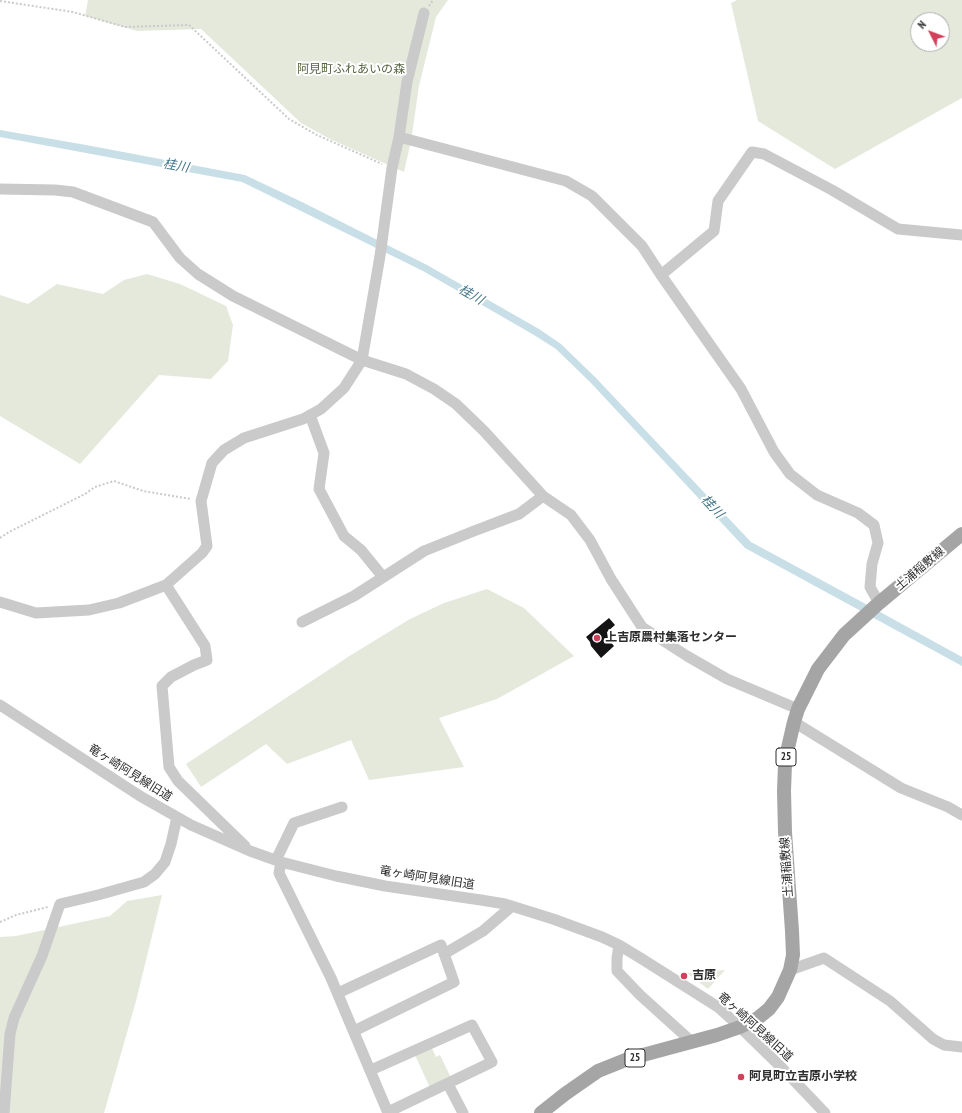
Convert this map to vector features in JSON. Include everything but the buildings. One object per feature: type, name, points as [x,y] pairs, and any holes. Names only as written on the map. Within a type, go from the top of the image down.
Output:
[{"type":"main road","name":"土浦稲敷線","points":[[541,1113],[598,1071],[628,1059],[692,1042],[740,1027],[758,1018],[778,998],[790,970],[793,955],[785,832],[784,791],[787,752],[796,715],[818,669],[844,635],[879,603],[962,534]]},
{"type":"street","points":[[0,602],[36,614],[89,610],[118,603],[166,585],[202,553],[207,546],[201,501],[212,463],[224,450],[244,438],[303,419],[321,409],[344,388],[362,360],[407,82],[424,13]]},
{"type":"street","points":[[399,137],[566,181],[592,196],[616,219],[642,246],[741,389],[774,452],[790,474],[817,495],[858,513],[874,525],[878,543],[872,564],[870,588],[879,603]]},
{"type":"street","points":[[662,275],[714,231],[718,201],[752,152],[764,154],[832,190],[898,229],[962,235]]},
{"type":"street","points":[[0,189],[55,190],[73,192],[153,222],[180,258],[198,274],[233,296],[362,360],[406,374],[434,389],[456,404],[543,496],[571,515],[590,540],[611,579],[642,626],[687,656],[796,715],[901,788],[948,807],[962,815]]},
{"type":"street","points":[[310,415],[324,453],[319,489],[344,536],[361,550],[383,577]]},
{"type":"street","points":[[302,622],[354,596],[424,551],[519,514],[543,496]]},
{"type":"street","points":[[166,585],[205,646],[207,660],[171,677],[162,686],[169,766],[178,780],[250,851]]},
{"type":"street","name":"竜ヶ崎阿見線旧道","points":[[0,705],[140,796],[209,834],[250,851],[329,875],[385,886],[512,906],[574,926],[619,945],[718,1007],[783,1069],[825,1113]]},
{"type":"street","points":[[342,807],[294,823],[279,861],[279,873],[338,993],[388,1113],[492,1062],[472,1025],[371,1070]]},
{"type":"street","points":[[4,1113],[10,1034],[14,1018],[42,956],[60,904],[144,882],[155,874],[165,862],[177,817]]},
{"type":"street","points":[[444,954],[483,931],[512,906]]},
{"type":"street","points":[[619,945],[617,971],[640,995],[692,1042]]},
{"type":"street","points":[[338,993],[441,946],[454,982],[354,1032]]},
{"type":"street","points":[[790,970],[824,958],[890,1001],[933,1039],[944,1045],[962,1047]]},
{"type":"street","points":[[448,1084],[463,1113]]},
{"type":"path","points":[[0,1],[73,12],[125,27],[189,25],[289,119],[317,135],[392,168]]},
{"type":"path","points":[[0,538],[85,494],[95,487],[114,482],[143,491],[201,501]]},
{"type":"path","points":[[0,922],[16,915],[60,904]]},
{"type":"green space","name":"阿見町ふれあいの森","points":[[88,0],[448,0],[436,17],[419,86],[411,141],[404,172],[330,139],[301,123],[201,29],[137,31],[85,16]]},
{"type":"green space","points":[[737,0],[962,0],[962,98],[835,169],[758,121],[731,3]]},
{"type":"green space","points":[[147,274],[180,284],[226,306],[233,325],[228,361],[211,379],[159,375],[80,464],[0,416],[0,295],[28,304],[57,284],[103,294],[124,280]]},
{"type":"green space","points":[[487,589],[524,608],[574,656],[497,699],[439,718],[464,767],[369,780],[351,740],[287,764],[266,744],[201,787],[186,764],[351,655],[410,619],[444,603]]},
{"type":"green space","points":[[162,895],[136,1001],[104,1113],[0,1113],[0,937],[16,936],[110,916],[127,901]]},
{"type":"green space","points":[[725,970],[708,989],[687,973]]},
{"type":"green space","points":[[431,1046],[436,1057],[440,1055],[452,1080],[431,1090],[415,1055]]},
{"type":"water","name":"桂川","points":[[0,130],[245,175],[427,265],[539,329],[561,344],[596,378],[751,542],[962,657],[962,666],[745,548],[590,382],[556,349],[423,271],[242,182],[0,137]]},
{"type":"place","name":"上吉原農村集落センター","points":[[597,638]]},
{"type":"place","name":"吉原","points":[[684,976]]},
{"type":"place","name":"阿見町立吉原小学校","points":[[741,1077]]}]
